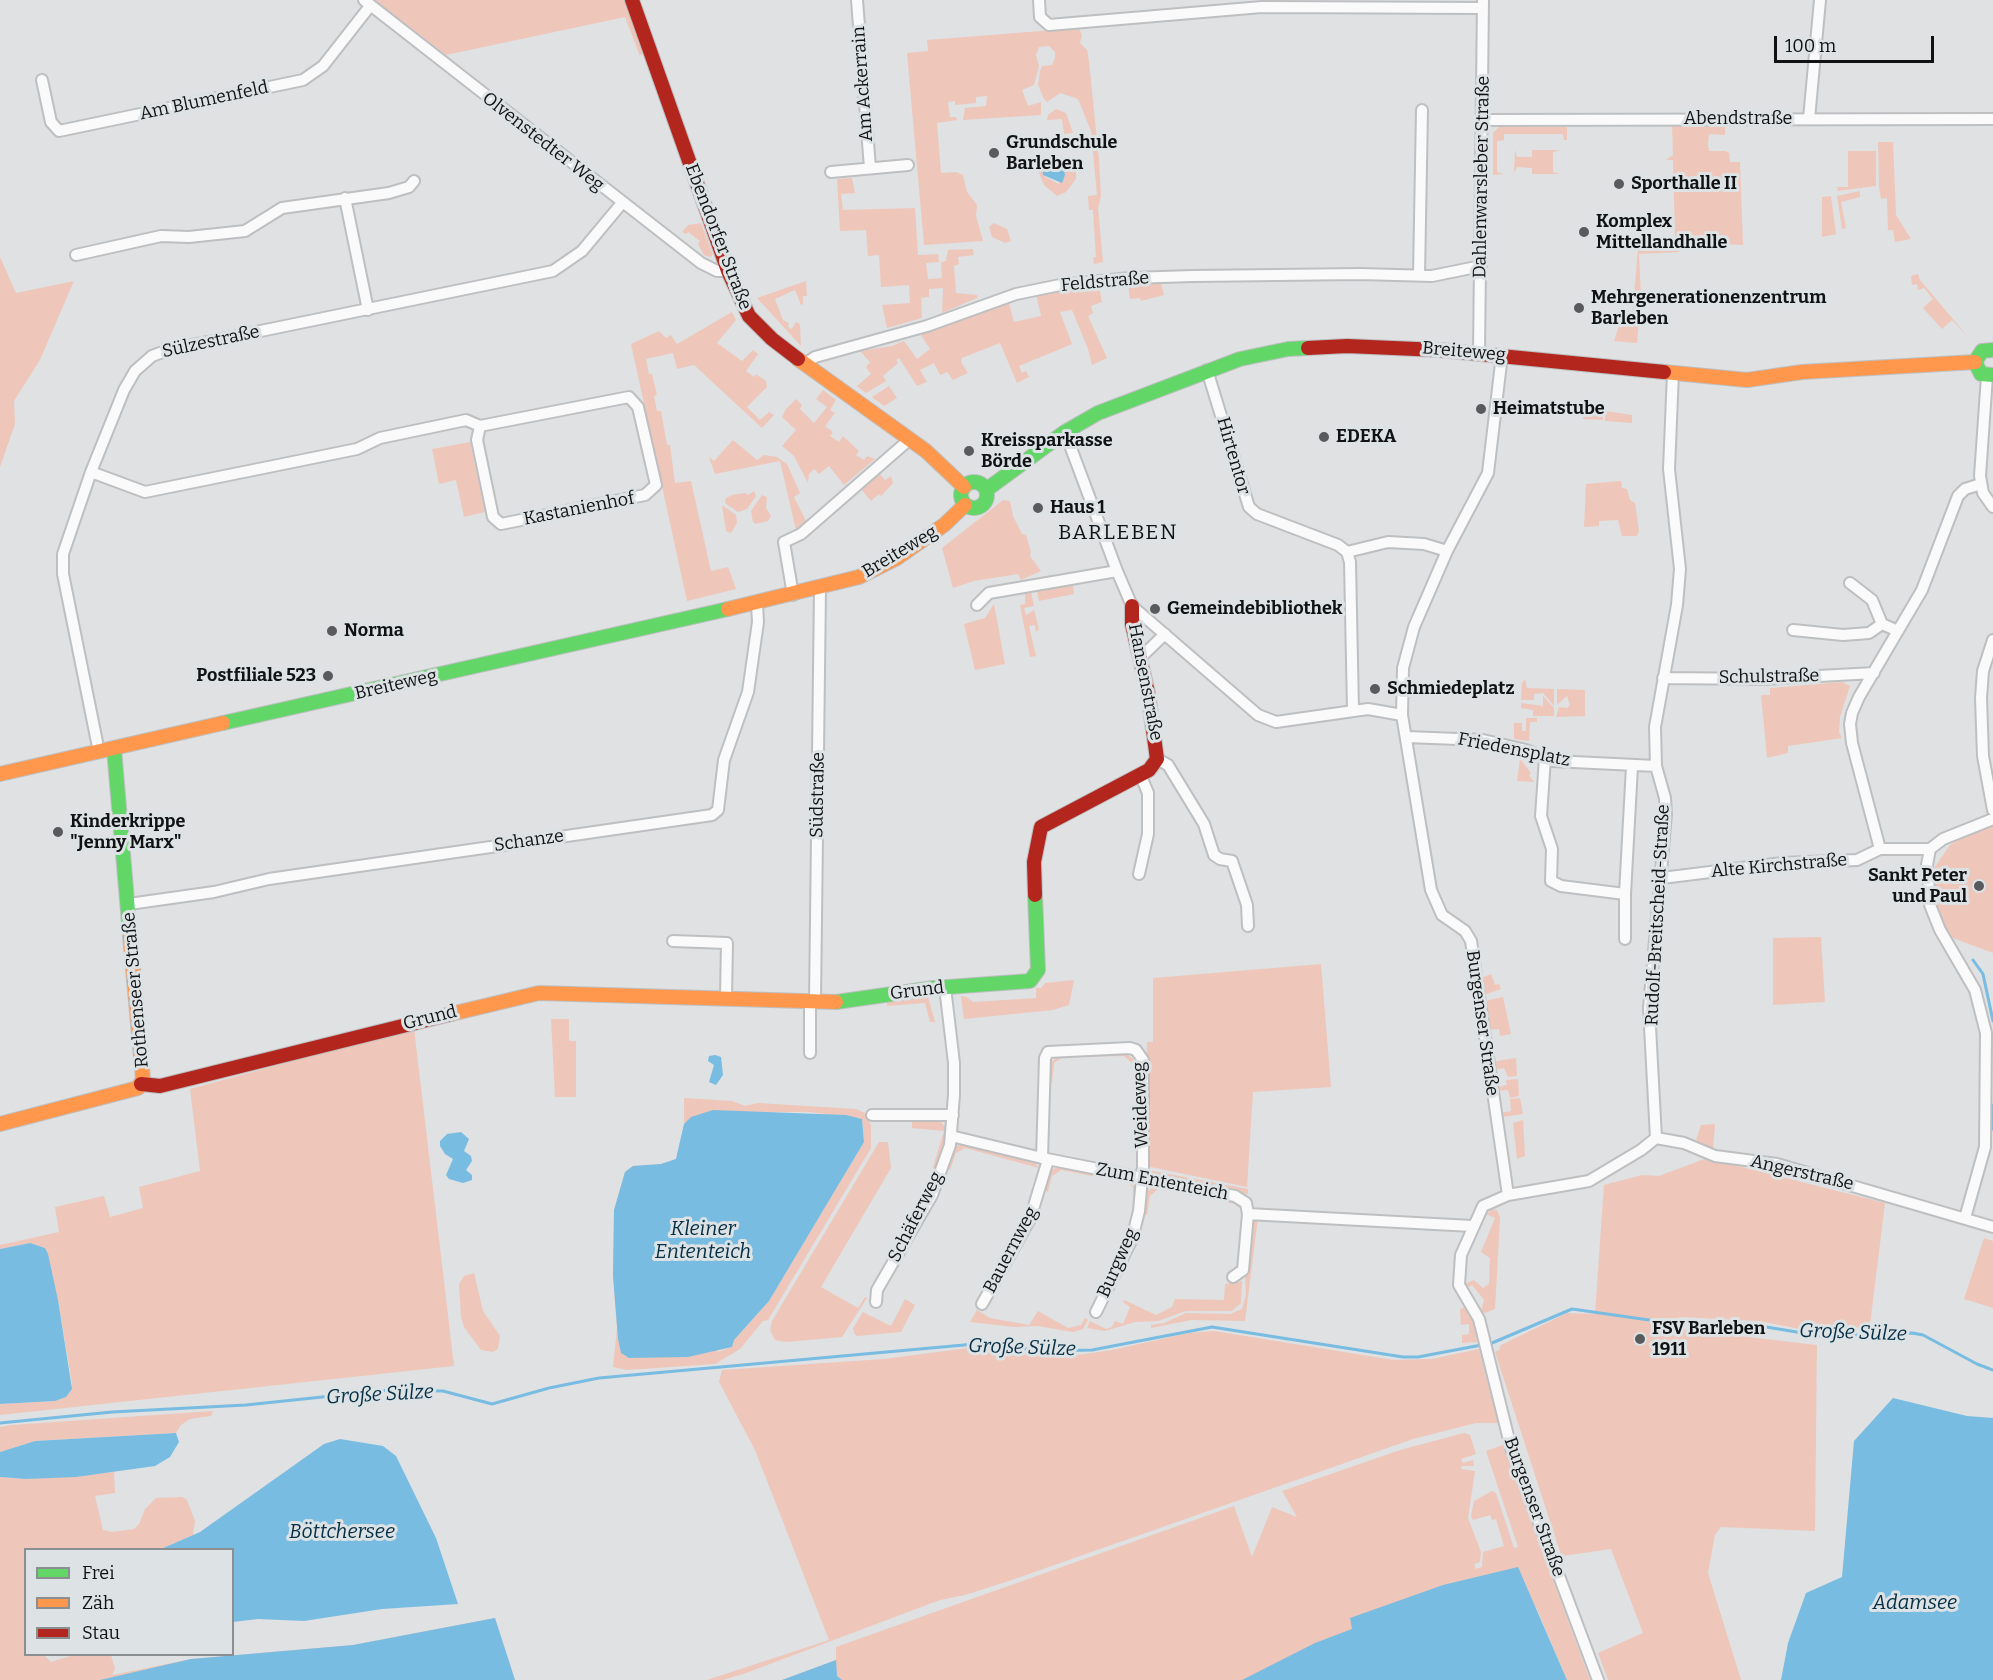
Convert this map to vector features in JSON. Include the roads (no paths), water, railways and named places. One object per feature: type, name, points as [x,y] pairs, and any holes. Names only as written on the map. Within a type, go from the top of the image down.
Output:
[{"type":"street","name":"Am Ackerrain","points":[[857,0],[870,168]]},
{"type":"street","points":[[1039,0],[1040,18],[1049,25],[1262,7],[1483,4]]},
{"type":"street","points":[[1809,119],[1820,0]]},
{"type":"street","name":"Ebendorfer Straße","points":[[635,1],[728,271],[743,307],[754,324],[805,364],[910,439],[964,487]]},
{"type":"street","name":"Olvenstedter Weg","points":[[367,3],[701,263],[717,271],[728,271]]},
{"type":"street","name":"Am Blumenfeld","points":[[42,80],[51,122],[58,131],[303,80],[323,66],[367,3]]},
{"type":"street","name":"Dahlenwarsleber Straße","points":[[1479,353],[1483,4]]},
{"type":"street","points":[[1419,275],[1422,110]]},
{"type":"street","name":"Abendstraße","points":[[1482,120],[1993,119]]},
{"type":"street","name":"Am Ackerrain","points":[[831,172],[908,165]]},
{"type":"street","points":[[76,255],[161,236],[189,237],[245,231],[282,208],[401,190],[414,182]]},
{"type":"street","points":[[345,198],[368,310]]},
{"type":"street","name":"Sülzestraße","points":[[99,752],[62,565],[64,545],[129,379],[152,356],[168,350],[553,271],[582,251],[622,203]]},
{"type":"street","name":"Feldstraße","points":[[805,364],[815,357],[927,326],[1016,294],[1060,285],[1130,278],[1193,276],[1443,274],[1481,266]]},
{"type":"street","name":"Breiteweg","points":[[0,774],[793,596],[859,577],[897,558],[944,525],[965,505],[973,509],[982,506],[987,499],[986,490],[1065,432],[1110,407],[1250,356],[1304,348],[1378,347],[1502,355],[1747,380],[1802,372],[1975,363]]},
{"type":"street","points":[[1993,350],[1982,351],[1975,363],[1981,374],[1990,376],[1982,424],[1981,484],[1993,507]]},
{"type":"street","name":"Burgenser Straße","points":[[1502,355],[1488,473],[1423,603],[1407,650],[1402,674],[1402,715],[1431,890],[1442,915],[1465,931],[1471,941],[1508,1196],[1491,1200],[1483,1206],[1472,1226],[1461,1255],[1458,1276],[1462,1292],[1478,1315],[1511,1448],[1598,1680]]},
{"type":"street","name":"Hirtentor","points":[[1207,370],[1249,507],[1257,514],[1338,545],[1347,552]]},
{"type":"street","name":"Rudolf-Breitscheid-Straße","points":[[1656,1138],[1649,1008],[1666,814],[1665,798],[1656,766],[1655,727],[1677,605],[1680,569],[1669,469],[1673,373]]},
{"type":"street","name":"Kastanienhof","points":[[91,472],[145,492],[357,450],[380,438],[466,420],[480,426],[629,397],[638,407],[656,485],[645,495],[501,524],[493,517],[477,440],[480,426]]},
{"type":"street","points":[[1065,432],[1132,606],[1266,720],[1297,720],[1368,709],[1402,715]]},
{"type":"street","points":[[793,596],[784,542],[801,534],[910,439]]},
{"type":"street","points":[[965,505],[961,496],[964,487],[976,482],[986,490]]},
{"type":"street","points":[[1880,849],[1857,763],[1850,723],[1859,697],[1922,590],[1958,496],[1965,489],[1981,484]]},
{"type":"street","points":[[1353,710],[1350,562],[1347,552],[1388,542],[1425,544],[1447,551]]},
{"type":"street","points":[[976,605],[989,593],[1117,572]]},
{"type":"street","points":[[1850,583],[1872,600],[1882,624],[1898,631]]},
{"type":"street","name":"Südstraße","points":[[810,1053],[820,589]]},
{"type":"street","name":"Schanze","points":[[129,904],[214,892],[281,877],[712,815],[718,810],[724,759],[748,692],[758,622],[757,603]]},
{"type":"street","name":"Hansenstraße","points":[[1035,976],[1038,960],[1034,862],[1041,827],[1140,774],[1155,765],[1157,759],[1152,714],[1131,624],[1132,606]]},
{"type":"street","points":[[1793,630],[1843,635],[1869,633],[1882,624]]},
{"type":"street","points":[[1140,658],[1165,634]]},
{"type":"street","points":[[1993,640],[1983,670],[1981,698],[1983,756],[1993,810]]},
{"type":"street","name":"Schulstraße","points":[[1663,678],[1764,679],[1874,673]]},
{"type":"street","name":"Friedensplatz","points":[[1407,737],[1483,740],[1526,750],[1552,761],[1656,766]]},
{"type":"street","name":"Rothenseer Straße","points":[[0,1124],[130,1092],[141,1084],[144,1073],[114,749]]},
{"type":"street","points":[[1545,758],[1541,816],[1552,849],[1551,880],[1561,886],[1625,894]]},
{"type":"street","name":"Hansenstraße","points":[[1157,759],[1168,765],[1204,824],[1214,855],[1220,860],[1232,861],[1247,905],[1248,926]]},
{"type":"street","points":[[1625,939],[1625,894],[1632,766]]},
{"type":"street","points":[[1139,874],[1148,834],[1148,793],[1140,774]]},
{"type":"street","points":[[1965,1218],[1985,1147],[1986,1033],[1976,990],[1940,930],[1930,905],[1927,865],[1930,849],[1943,839],[1993,819]]},
{"type":"street","name":"Alte Kirchstraße","points":[[1662,878],[1782,863],[1857,860],[1880,849],[1930,849]]},
{"type":"street","points":[[673,940],[727,943],[726,998]]},
{"type":"street","name":"Grund","points":[[141,1084],[150,1087],[160,1086],[522,995],[567,992],[847,1001],[945,987],[1021,982],[1035,976]]},
{"type":"street","name":"Schäferweg","points":[[876,1302],[877,1290],[932,1195],[951,1136],[954,1063],[945,987]]},
{"type":"street","name":"Weideweg","points":[[1045,1159],[1045,1058],[1048,1052],[1130,1048],[1141,1054],[1143,1060],[1142,1178]]},
{"type":"street","points":[[872,1115],[953,1115]]},
{"type":"street","name":"Zum Ententeich","points":[[951,1136],[1045,1159],[1235,1196],[1246,1203],[1248,1214],[1472,1226]]},
{"type":"street","points":[[1508,1196],[1589,1181],[1641,1150],[1656,1138]]},
{"type":"street","name":"Angerstraße","points":[[1656,1138],[1684,1143],[1715,1156],[1777,1164],[1993,1227]]},
{"type":"street","name":"Bauernweg","points":[[982,1304],[1030,1219],[1045,1159]]},
{"type":"street","name":"Burgweg","points":[[1096,1312],[1132,1239],[1139,1211],[1142,1178]]},
{"type":"street","points":[[1233,1277],[1243,1270],[1248,1214]]},
{"type":"water","points":[[1063,165],[1065,175],[1062,183],[1043,175],[1042,167]]},
{"type":"water","points":[[709,1056],[721,1057],[723,1075],[716,1085],[709,1082],[714,1065],[708,1061]]},
{"type":"water","name":"Kleiner Ententeich","points":[[713,1110],[846,1115],[862,1119],[864,1142],[769,1301],[734,1340],[732,1347],[688,1357],[629,1358],[621,1353],[618,1339],[613,1276],[614,1210],[625,1172],[633,1166],[661,1164],[676,1159],[684,1124],[691,1117]]},
{"type":"water","points":[[461,1132],[469,1139],[464,1151],[471,1156],[472,1161],[466,1170],[472,1175],[472,1180],[463,1183],[449,1179],[446,1175],[453,1159],[445,1154],[440,1146],[440,1141],[447,1134]]},
{"type":"water","points":[[30,1243],[45,1248],[48,1254],[72,1389],[66,1397],[55,1401],[0,1404],[0,1249]]},
{"type":"water","name":"Adamsee","points":[[1893,1398],[1967,1416],[1993,1418],[1993,1680],[1781,1680],[1788,1643],[1806,1593],[1842,1577],[1854,1441]]},
{"type":"water","points":[[176,1433],[179,1442],[170,1457],[155,1466],[76,1477],[26,1479],[0,1477],[0,1452],[35,1441]]},
{"type":"water","name":"Böttchersee","points":[[340,1439],[383,1446],[396,1456],[436,1538],[458,1604],[382,1609],[304,1621],[258,1619],[234,1622],[234,1548],[163,1548],[200,1532],[324,1444]]},
{"type":"water","points":[[1518,1567],[1567,1680],[1242,1680],[1315,1643],[1352,1629],[1350,1618],[1443,1585]]},
{"type":"water","points":[[495,1618],[515,1680],[100,1680],[191,1659],[353,1645]]},
{"type":"water","points":[[836,1660],[837,1676],[842,1680],[782,1680]]},
{"type":"waterway","points":[[1973,960],[1983,974],[1993,1021]]},
{"type":"waterway","points":[[1993,1105],[1993,1129]]},
{"type":"waterway","name":"Große Sülze","points":[[0,1423],[112,1412],[246,1405],[389,1390],[443,1391],[492,1404],[549,1388],[599,1378],[986,1343],[1043,1351],[1092,1350],[1212,1327],[1403,1357],[1418,1357],[1492,1343],[1572,1309],[1663,1322],[1748,1324],[1821,1336],[1912,1333],[1923,1335],[1993,1370]]},
{"type":"place","name":"Grundschule Barleben","points":[[994,153]]},
{"type":"place","name":"Sporthalle II","points":[[1619,184]]},
{"type":"place","name":"Komplex Mittellandhalle","points":[[1584,232]]},
{"type":"place","name":"Mehrgenerationenzentrum Barleben","points":[[1579,308]]},
{"type":"place","name":"Heimatstube","points":[[1481,409]]},
{"type":"place","name":"EDEKA","points":[[1324,437]]},
{"type":"place","name":"Kreissparkasse Börde","points":[[969,451]]},
{"type":"place","name":"Haus 1","points":[[1038,508]]},
{"type":"place","name":"Gemeindebibliothek","points":[[1155,609]]},
{"type":"place","name":"Norma","points":[[332,631]]},
{"type":"place","name":"Postfiliale 523","points":[[328,676]]},
{"type":"place","name":"Schmiedeplatz","points":[[1375,689]]},
{"type":"place","name":"Kinderkrippe \"Jenny Marx\"","points":[[58,832]]},
{"type":"place","name":"Sankt Peter und Paul","points":[[1979,886]]},
{"type":"place","name":"FSV Barleben 1911","points":[[1640,1339]]},
{"type":"district","name":"BARLEBEN","points":[[1118,533]]}]
